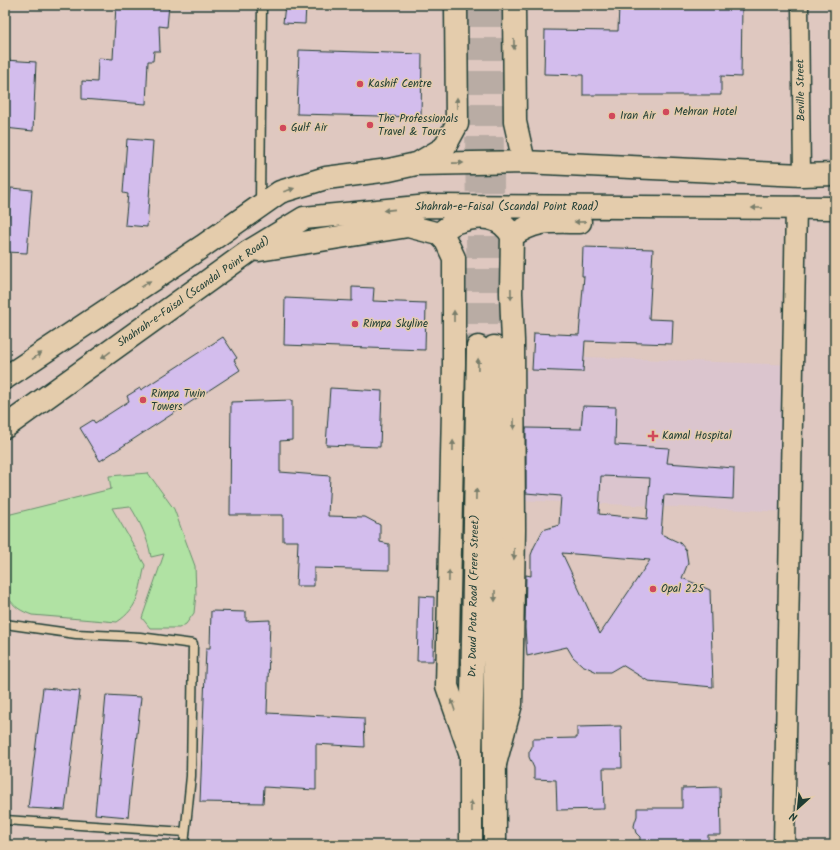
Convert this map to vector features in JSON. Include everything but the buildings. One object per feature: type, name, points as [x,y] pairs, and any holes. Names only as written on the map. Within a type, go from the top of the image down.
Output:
[{"type":"main road","points":[[416,164],[444,148],[457,124],[456,5]]},
{"type":"main road","points":[[514,5],[515,122],[524,162]]},
{"type":"main road","points":[[5,378],[203,246],[280,192],[326,178],[389,170],[416,164],[524,162],[802,175],[835,174]]},
{"type":"main road","name":"Shahrah-e-Faisal (Scandal Point Road)","points":[[5,427],[248,252],[304,218],[429,206],[835,208]]},
{"type":"main road","points":[[512,236],[523,228],[541,222],[597,221],[674,208]]},
{"type":"main road","points":[[439,234],[456,222],[482,217],[491,218],[502,223],[512,236],[511,293],[514,349],[514,530],[511,704],[495,764]]},
{"type":"main road","points":[[248,252],[408,226],[439,234],[446,241],[454,258],[454,364],[447,686],[471,755]]},
{"type":"main road","name":"Dr. Daud Pota Road (Frere Street)","points":[[471,845],[471,755],[486,347],[495,764],[495,845]]},
{"type":"street","name":"Beville Street","points":[[800,5],[802,175]]},
{"type":"street","points":[[784,845],[796,208]]},
{"type":"lane","points":[[260,207],[262,5]]},
{"type":"lane","points":[[5,624],[76,634],[140,636],[193,644],[191,776],[184,845]]},
{"type":"lane","points":[[5,820],[185,832]]},
{"type":"shaded area","name":"Kamal Hospital","points":[[584,357],[793,365],[790,512],[514,500],[514,371],[532,370],[583,372]]},
{"type":"green space","points":[[148,473],[174,509],[195,566],[196,594],[194,613],[186,624],[179,628],[150,628],[142,618],[164,554],[151,557],[143,530],[130,506],[112,508],[145,565],[140,590],[134,604],[125,616],[117,622],[32,615],[15,606],[8,597],[7,515],[111,489],[109,476]]},
{"type":"tunnel","points":[[475,5],[478,347]]},
{"type":"tunnel","points":[[492,5],[494,347]]},
{"type":"place","name":"Kashif Centre","points":[[360,84]]},
{"type":"place","name":"Mehran Hotel","points":[[666,112]]},
{"type":"place","name":"Iran Air","points":[[612,116]]},
{"type":"place","name":"The Professionals Travel & Tours","points":[[370,125]]},
{"type":"place","name":"Gulf Air","points":[[283,128]]},
{"type":"place","name":"Rimpa Skyline","points":[[355,324]]},
{"type":"place","name":"Rimpa Twin Towers","points":[[143,400]]},
{"type":"place","name":"Kamal Hospital","points":[[653,436]]},
{"type":"place","name":"Opal 225","points":[[653,589]]}]
